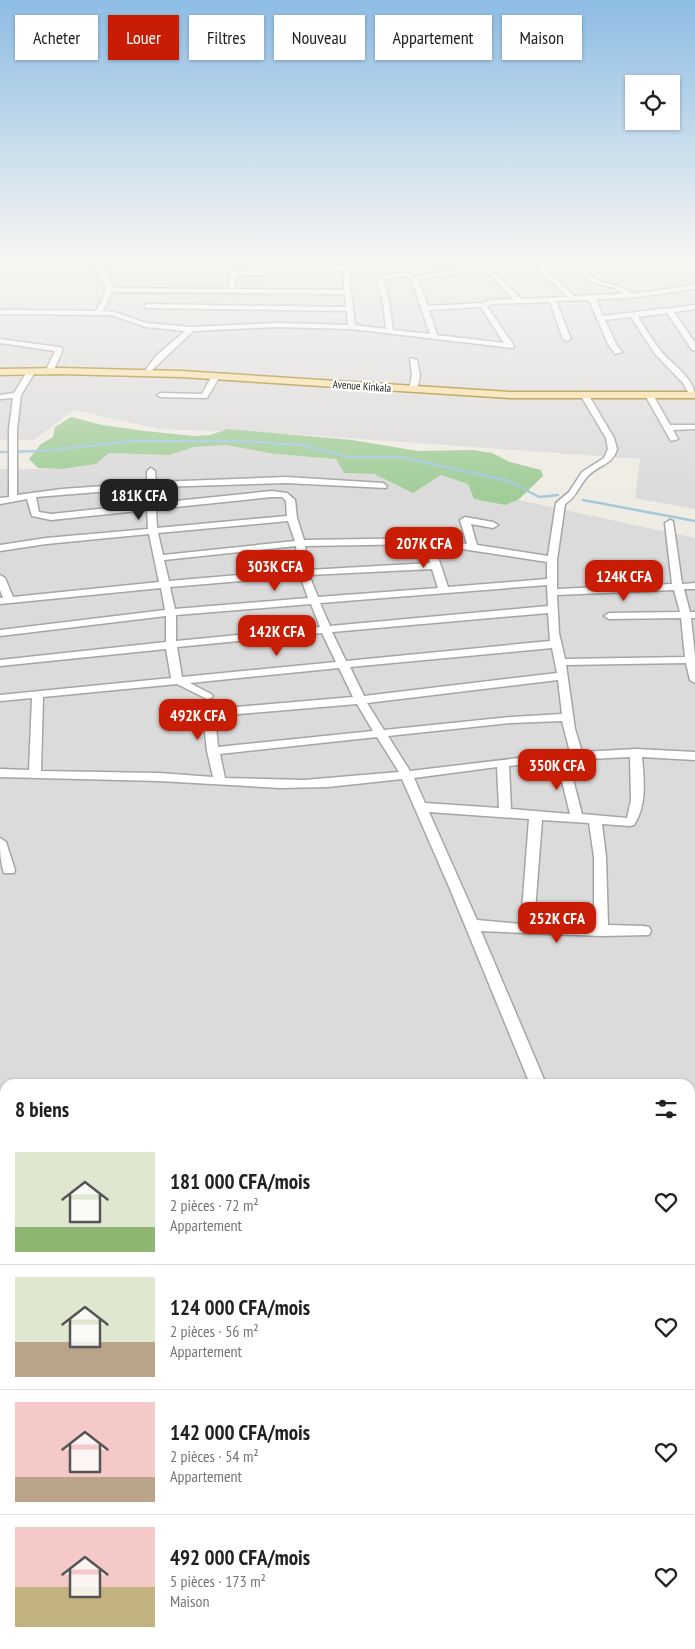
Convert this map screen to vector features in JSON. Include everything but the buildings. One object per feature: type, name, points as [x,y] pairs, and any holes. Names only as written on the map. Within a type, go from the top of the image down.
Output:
[{"type":"main road","name":"Avenue Kinkala","points":[[0,372],[147,373],[216,376],[484,394],[585,396],[694,395]]},
{"type":"street","points":[[147,373],[160,356],[181,338]]},
{"type":"street","points":[[442,338],[510,346],[504,338]]},
{"type":"street","points":[[611,338],[618,352]]},
{"type":"street","points":[[649,338],[658,352],[686,382],[694,395]]},
{"type":"street","points":[[0,341],[26,342],[42,348],[59,349],[48,372]]},
{"type":"street","points":[[413,360],[416,376],[413,389]]},
{"type":"street","points":[[13,498],[13,429],[16,395],[31,372]]},
{"type":"street","points":[[161,395],[204,396],[216,376]]},
{"type":"street","points":[[0,398],[16,395]]},
{"type":"street","points":[[649,395],[674,439]]},
{"type":"street","points":[[577,756],[572,741],[563,676],[556,644],[552,560],[561,503],[570,499],[581,479],[590,469],[600,466],[608,460],[613,452],[613,445],[609,436],[596,418],[585,396]]},
{"type":"street","points":[[668,428],[693,427]]},
{"type":"street","points":[[151,471],[153,531],[171,612],[171,644],[176,680]]},
{"type":"street","points":[[0,500],[31,495],[152,484],[265,478],[350,482],[383,486]]},
{"type":"street","points":[[31,495],[32,510],[35,514],[51,517],[278,494],[290,500],[292,518],[300,543],[303,572],[326,630],[360,700],[406,774],[536,1079]]},
{"type":"street","points":[[0,548],[46,541],[292,518]]},
{"type":"street","points":[[473,548],[465,520],[493,525]]},
{"type":"street","points":[[670,523],[678,587],[690,616],[690,660],[695,680]]},
{"type":"street","points":[[159,558],[300,543],[431,541],[552,560]]},
{"type":"street","points":[[431,541],[436,566],[444,590]]},
{"type":"street","points":[[0,578],[5,600],[303,572],[436,566]]},
{"type":"street","points":[[0,632],[171,612],[444,590],[695,586]]},
{"type":"street","points":[[0,663],[98,654],[171,644],[553,609]]},
{"type":"street","points":[[609,616],[690,616]]},
{"type":"street","points":[[0,698],[343,663],[556,644]]},
{"type":"street","points":[[560,662],[690,660]]},
{"type":"street","points":[[209,713],[360,700],[563,676]]},
{"type":"street","points":[[207,677],[207,696],[213,751],[220,781]]},
{"type":"street","points":[[176,680],[207,696]]},
{"type":"street","points":[[35,775],[38,695]]},
{"type":"street","points":[[213,751],[511,720],[568,717]]},
{"type":"street","points":[[0,773],[142,776],[291,784],[324,783],[577,756],[636,753],[695,756]]},
{"type":"street","points":[[421,807],[630,822],[634,818],[637,789],[636,753]]},
{"type":"street","points":[[562,758],[577,818]]},
{"type":"street","points":[[503,764],[506,813]]},
{"type":"street","points":[[527,929],[530,860],[536,815]]},
{"type":"street","points":[[595,820],[600,857],[601,931]]},
{"type":"street","points":[[0,842],[9,870]]},
{"type":"street","points":[[471,925],[527,929],[644,931]]},
{"type":"street","points":[[531,1066],[542,1079]]},
{"type":"shaded area","points":[[0,338],[695,338],[695,391],[533,392],[165,370],[0,369]]},
{"type":"shaded area","points":[[142,375],[433,395],[695,398],[695,509],[635,498],[640,459],[292,434],[159,429],[74,410],[34,440],[0,440],[0,377]]},
{"type":"shaded area","points":[[226,445],[275,454],[336,459],[344,473],[374,474],[413,493],[441,475],[468,484],[474,499],[505,505],[518,500],[695,538],[695,1079],[0,1079],[0,469],[62,469],[96,464],[108,453],[169,455],[194,447]]},
{"type":"green space","points":[[71,417],[102,425],[194,436],[210,435],[228,429],[352,440],[418,451],[473,450],[492,453],[510,462],[541,470],[543,476],[518,500],[505,505],[474,499],[468,484],[441,475],[413,493],[374,474],[344,473],[336,459],[275,454],[226,445],[194,447],[169,455],[109,453],[96,464],[62,469],[38,468],[29,459],[41,444],[53,437],[55,427]]},
{"type":"waterway","points":[[0,452],[42,451],[134,441],[237,441],[302,445],[349,457],[400,457],[509,481],[539,497],[558,495]]},
{"type":"waterway","points":[[583,500],[695,521]]}]
